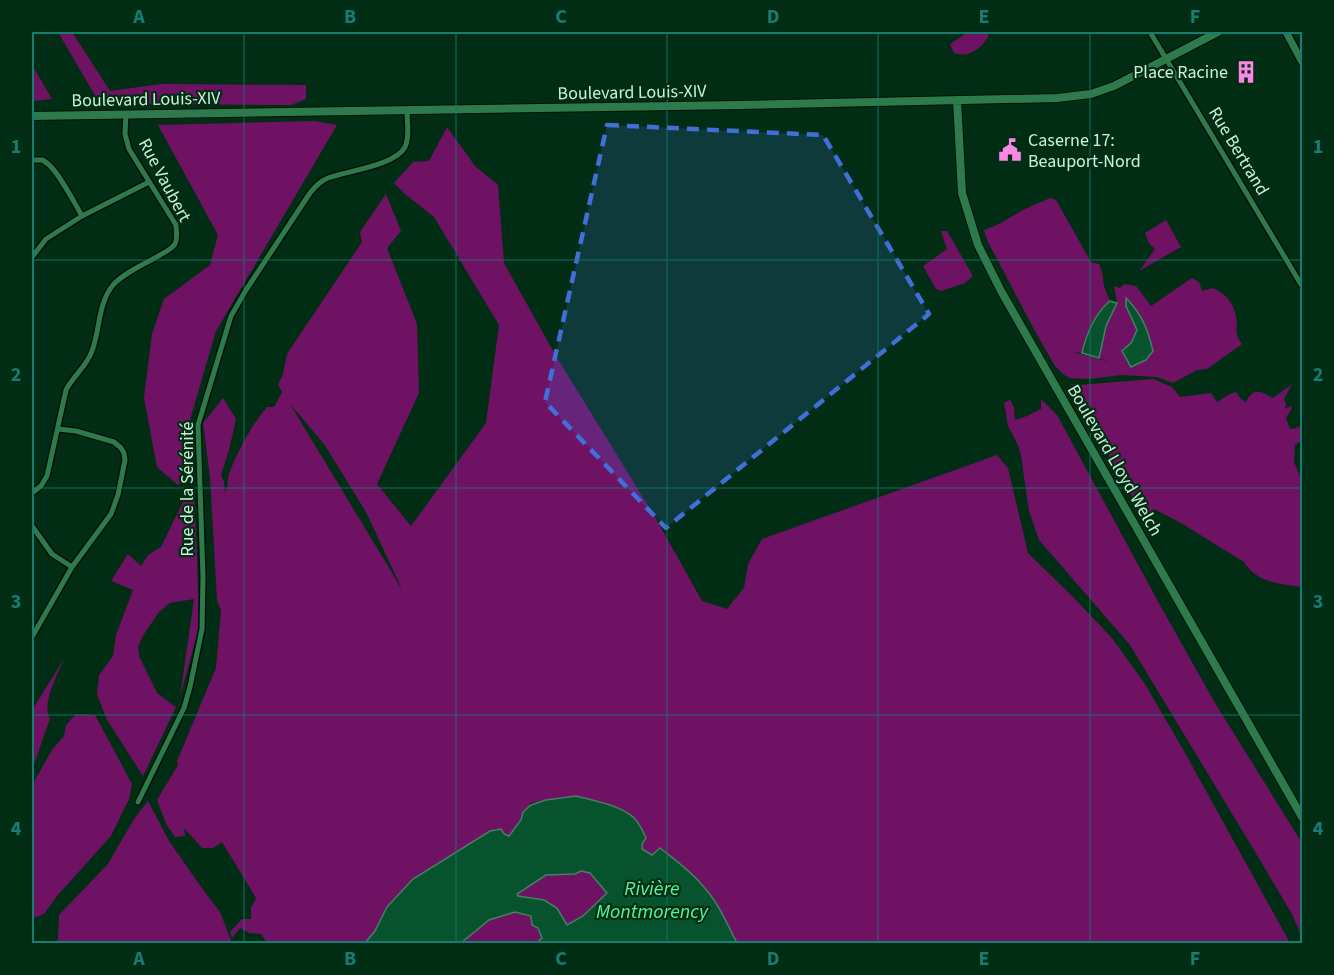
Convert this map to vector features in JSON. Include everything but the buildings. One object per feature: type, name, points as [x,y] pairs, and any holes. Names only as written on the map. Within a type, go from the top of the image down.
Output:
[{"type":"main road","name":"Boulevard Louis-XIV","points":[[32,116],[1057,98],[1091,94],[1114,86],[1218,32]]},
{"type":"main road","name":"Boulevard Lloyd Welch","points":[[957,100],[962,193],[978,245],[1007,301],[1302,817]]},
{"type":"street","name":"Rue Bertrand","points":[[1150,32],[1302,285]]},
{"type":"street","points":[[1286,32],[1302,62]]},
{"type":"street","name":"Rue de la Sérénité","points":[[138,802],[184,708],[202,629],[203,577],[198,425],[231,316],[317,184],[326,178],[387,161],[405,148],[408,136],[407,110]]},
{"type":"street","name":"Rue Vaubert","points":[[32,493],[41,486],[47,476],[66,390],[92,351],[106,296],[123,276],[174,245],[177,235],[176,225],[129,149],[125,134],[126,114]]},
{"type":"street","points":[[32,160],[42,160],[57,173],[82,216]]},
{"type":"street","points":[[32,257],[46,239],[82,216],[149,182]]},
{"type":"street","points":[[32,636],[72,567],[111,514],[125,460],[121,448],[114,442],[76,431],[58,429]]},
{"type":"street","points":[[32,526],[52,554],[72,567]]},
{"type":"highlighted area","points":[[607,125],[823,135],[929,314],[666,528],[545,402]]},
{"type":"shaded area","points":[[58,32],[72,32],[110,91],[161,84],[306,85],[306,99],[291,105],[100,104]]},
{"type":"shaded area","points":[[968,32],[986,32],[989,36],[982,45],[970,53],[954,53],[950,44]]},
{"type":"shaded area","points":[[32,65],[52,99],[32,101]]},
{"type":"shaded area","points":[[314,121],[337,125],[216,331],[187,430],[187,478],[178,485],[157,467],[144,398],[152,334],[164,299],[210,265],[218,235],[158,125]]},
{"type":"shaded area","points":[[447,127],[475,166],[498,185],[504,263],[556,356],[655,517],[702,601],[727,609],[744,588],[748,564],[762,539],[997,455],[1008,468],[1028,553],[1112,638],[1145,684],[1290,943],[737,943],[713,899],[688,871],[660,848],[652,855],[642,849],[642,844],[621,810],[576,796],[530,803],[531,805],[523,812],[521,820],[509,836],[504,834],[387,907],[375,931],[365,943],[267,943],[261,934],[249,933],[240,928],[232,938],[230,932],[242,919],[251,919],[251,908],[256,898],[222,842],[213,848],[202,848],[184,828],[185,836],[175,837],[166,824],[157,800],[178,765],[177,761],[216,668],[221,611],[217,600],[210,477],[203,423],[223,398],[236,419],[221,475],[225,492],[229,474],[245,439],[267,407],[274,407],[282,392],[278,385],[287,354],[362,242],[360,232],[386,194],[401,231],[387,248],[417,324],[419,393],[377,484],[411,526],[486,423],[499,325],[434,217],[394,183],[413,162],[429,161]],"holes":[[[290,404],[324,444],[366,512],[403,591]]]},
{"type":"shaded area","points":[[1050,198],[1056,200],[1091,262],[1099,264],[1102,272],[1110,301],[1092,325],[1082,353],[1070,351],[1109,362],[1099,358],[1106,326],[1117,303],[1114,286],[1120,288],[1124,284],[1136,286],[1151,306],[1192,278],[1199,282],[1202,291],[1213,288],[1228,299],[1235,312],[1236,333],[1242,344],[1207,369],[1197,370],[1173,383],[1157,377],[1122,375],[1088,379],[1069,378],[1055,366],[1036,333],[987,240],[984,230]],"holes":[[[1126,299],[1144,323],[1153,351],[1147,360],[1132,367],[1123,351],[1131,343],[1137,330]]]},
{"type":"shaded area","points":[[1166,220],[1181,247],[1139,271],[1155,249],[1149,243],[1145,233]]},
{"type":"shaded area","points":[[941,231],[947,231],[973,276],[965,283],[941,291],[936,289],[923,266],[947,249]]},
{"type":"shaded area","points":[[1153,379],[1172,387],[1180,397],[1211,393],[1217,402],[1236,392],[1246,402],[1254,392],[1273,398],[1292,384],[1284,399],[1285,409],[1291,406],[1292,408],[1286,418],[1290,429],[1302,425],[1302,443],[1295,445],[1294,462],[1302,477],[1302,587],[1262,578],[1249,569],[1244,562],[1181,523],[1154,509],[1150,515],[1133,498],[1109,458],[1110,445],[1096,427],[1071,384]]},
{"type":"shaded area","points":[[1041,399],[1057,415],[1215,703],[1302,843],[1302,937],[1292,914],[1130,645],[1039,540],[1029,511],[1021,456],[1008,426],[1004,403],[1010,400],[1014,407],[1015,420],[1041,409]]},
{"type":"shaded area","points":[[194,496],[199,627],[180,697],[194,599],[170,603],[159,612],[138,647],[139,656],[157,693],[176,707],[143,776],[107,720],[97,694],[99,675],[113,656],[116,635],[133,590],[111,581],[128,554],[141,566],[148,555],[161,547],[183,502]]},
{"type":"shaded area","points":[[64,659],[49,697],[50,719],[32,769],[32,709]]},
{"type":"shaded area","points":[[76,714],[95,715],[132,784],[129,799],[111,836],[57,896],[44,914],[32,919],[32,785],[52,750],[64,736],[66,725]]},
{"type":"shaded area","points":[[148,801],[169,841],[220,912],[232,943],[55,943],[58,939],[59,915],[108,864],[134,819]]},
{"type":"shaded area","points":[[581,871],[590,873],[607,893],[583,916],[566,925],[552,905],[535,898],[518,896],[516,893],[547,875],[573,874]]},
{"type":"shaded area","points":[[515,912],[531,916],[542,938],[537,943],[461,944],[489,920]]},
{"type":"water","points":[[1126,298],[1144,323],[1153,351],[1146,360],[1131,367],[1122,351],[1131,343],[1137,330],[1126,306]]},
{"type":"water","points":[[1110,301],[1117,303],[1106,326],[1099,358],[1082,353],[1092,325]]},
{"type":"water","name":"Rivière Montmorency","points":[[576,796],[607,804],[629,814],[638,823],[646,838],[642,849],[652,855],[660,848],[693,875],[713,899],[737,943],[537,943],[542,938],[538,928],[532,925],[531,916],[515,912],[489,920],[461,943],[365,943],[375,931],[387,907],[413,879],[490,831],[501,829],[509,836],[521,820],[523,812],[531,805],[546,800]],"holes":[[[581,871],[590,873],[607,893],[583,916],[567,925],[557,908],[544,900],[517,894],[546,875],[575,874]]]},
{"type":"place","name":"Place Racine","points":[[1246,72]]},
{"type":"place","name":"Caserne 17: Beauport-Nord","points":[[1010,150]]}]
